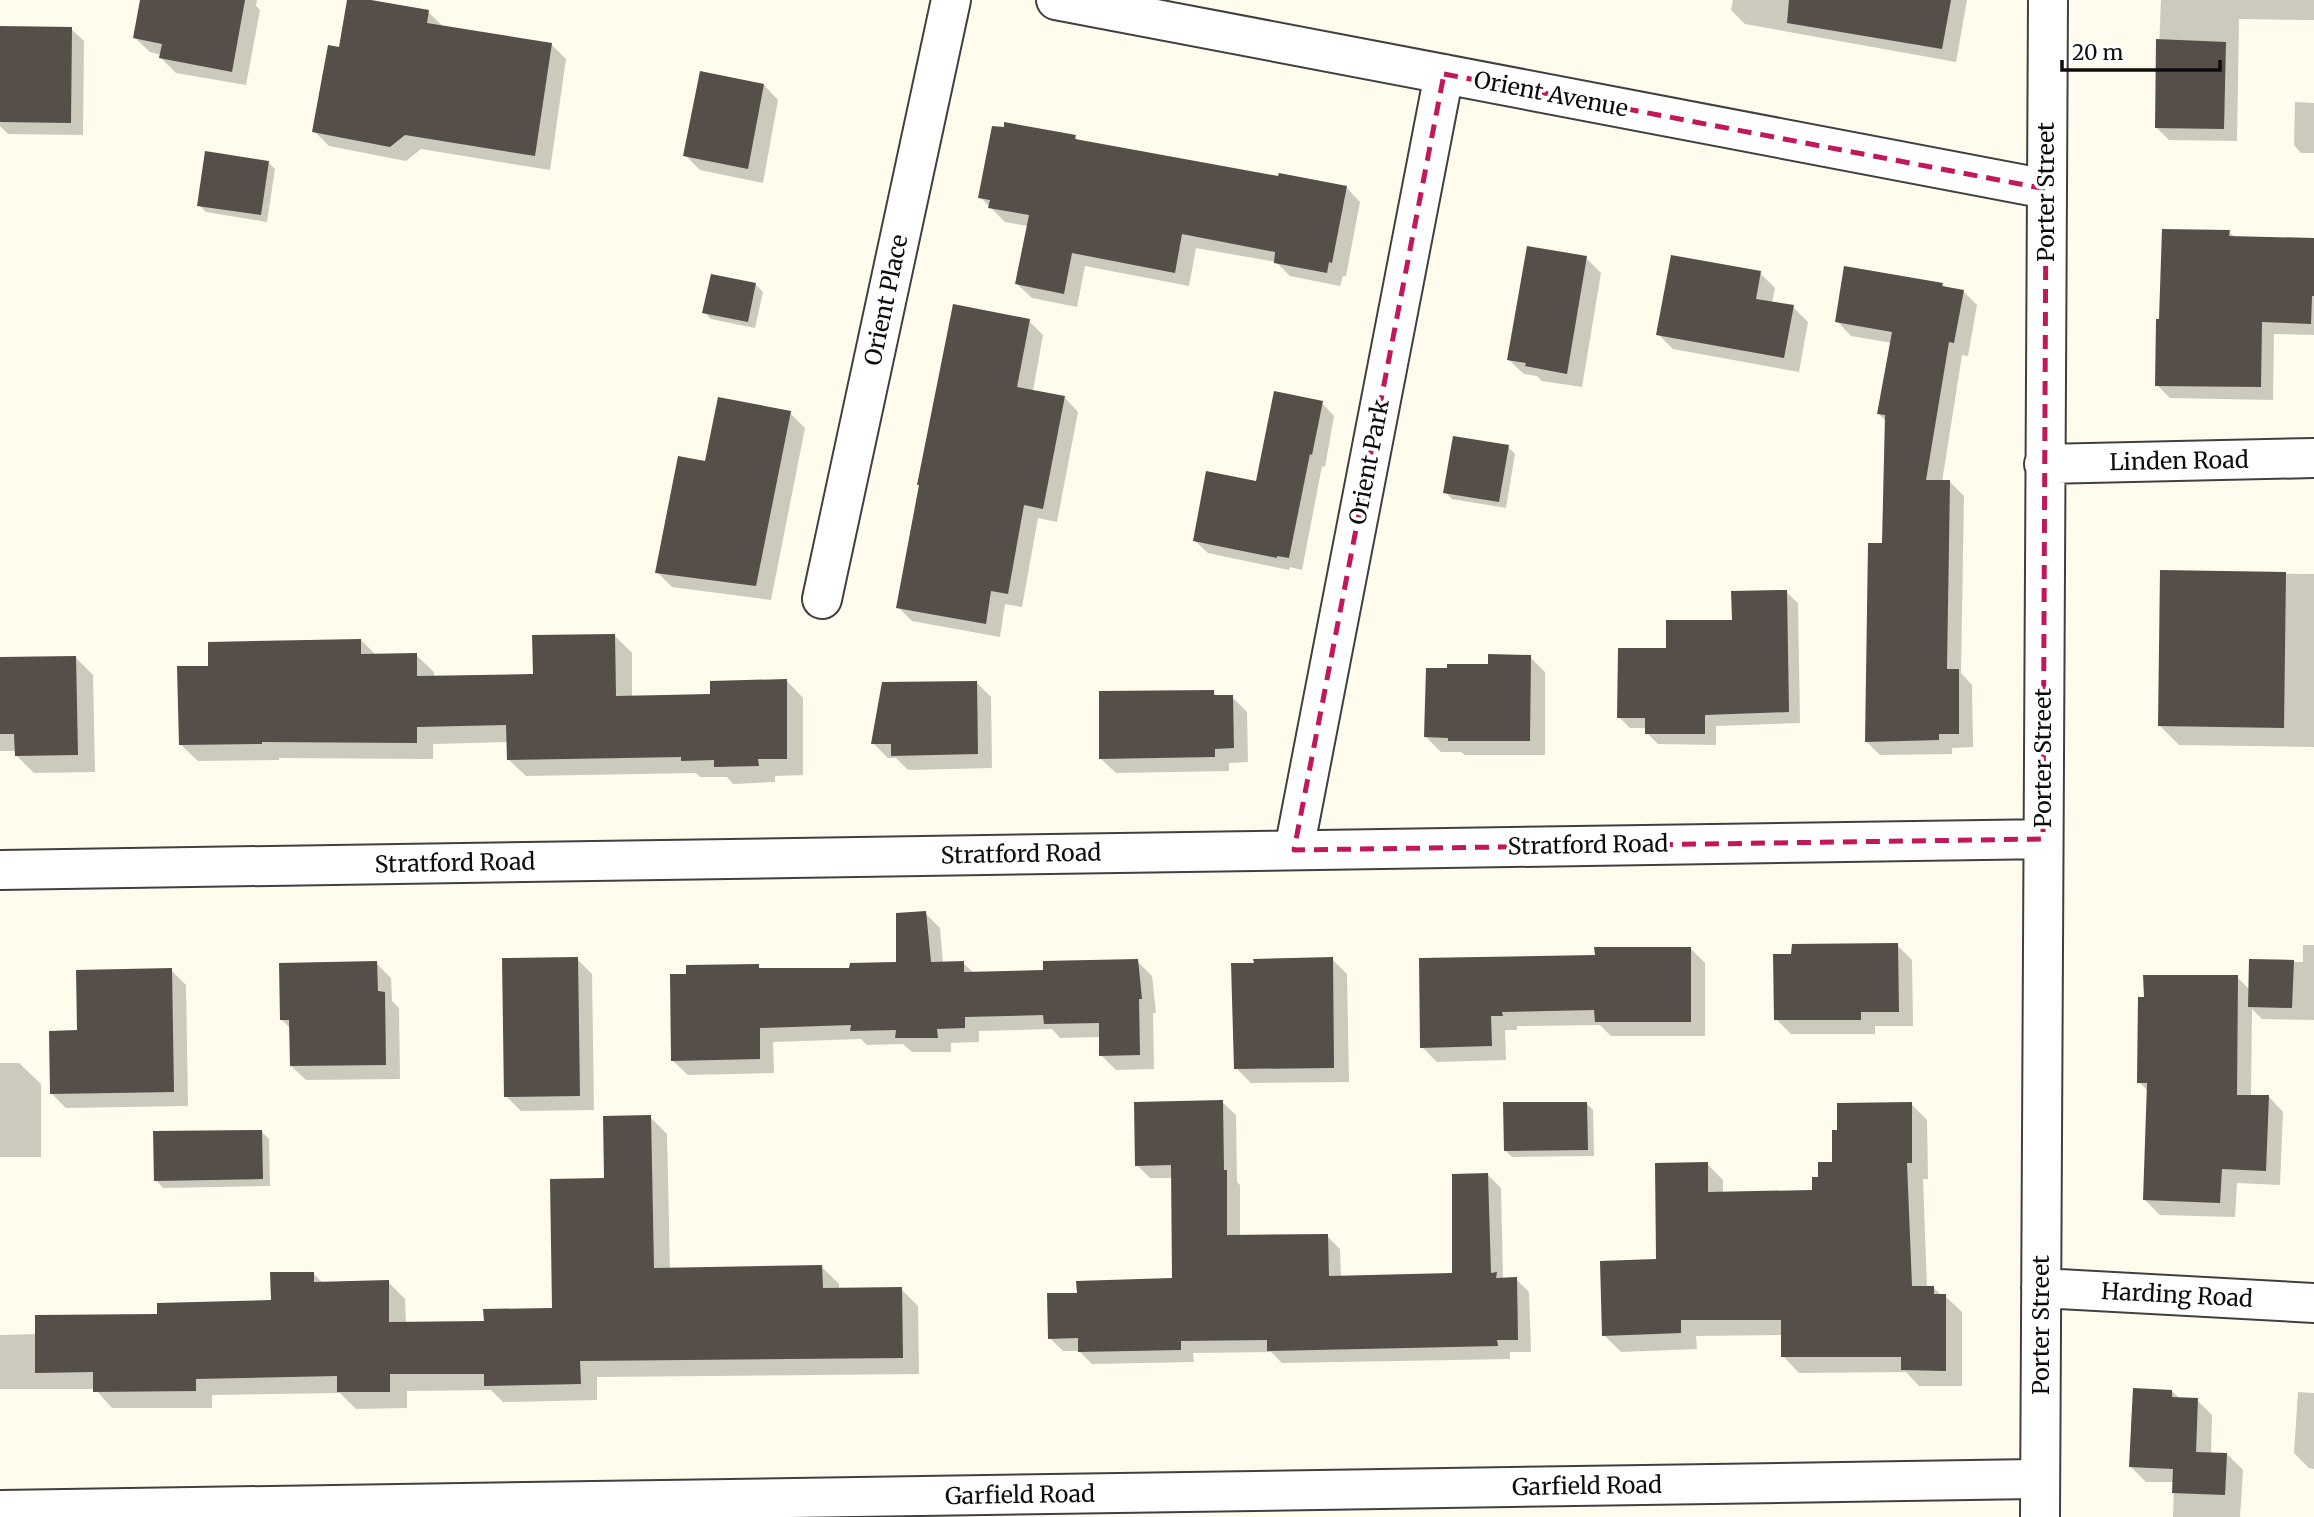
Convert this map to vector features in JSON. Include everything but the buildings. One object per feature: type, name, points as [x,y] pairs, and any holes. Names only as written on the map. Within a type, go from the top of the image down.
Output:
[{"type":"street","name":"Orient Place","points":[[822,599],[951,0]]},
{"type":"street","name":"Orient Avenue","points":[[1056,0],[2046,189]]},
{"type":"street","name":"Porter Street","points":[[2040,1517],[2048,0]]},
{"type":"street","name":"Orient Park","points":[[1294,850],[1444,74]]},
{"type":"street","name":"Linden Road","points":[[2045,464],[2314,458]]},
{"type":"street","name":"Stratford Road","points":[[0,870],[2043,839]]},
{"type":"street","name":"Harding Road","points":[[2041,1288],[2314,1303]]},
{"type":"street","name":"Garfield Road","points":[[0,1510],[2040,1479]]},
{"type":"highlighted area","points":[[1444,74],[2046,189],[2043,839],[1294,850]]}]
